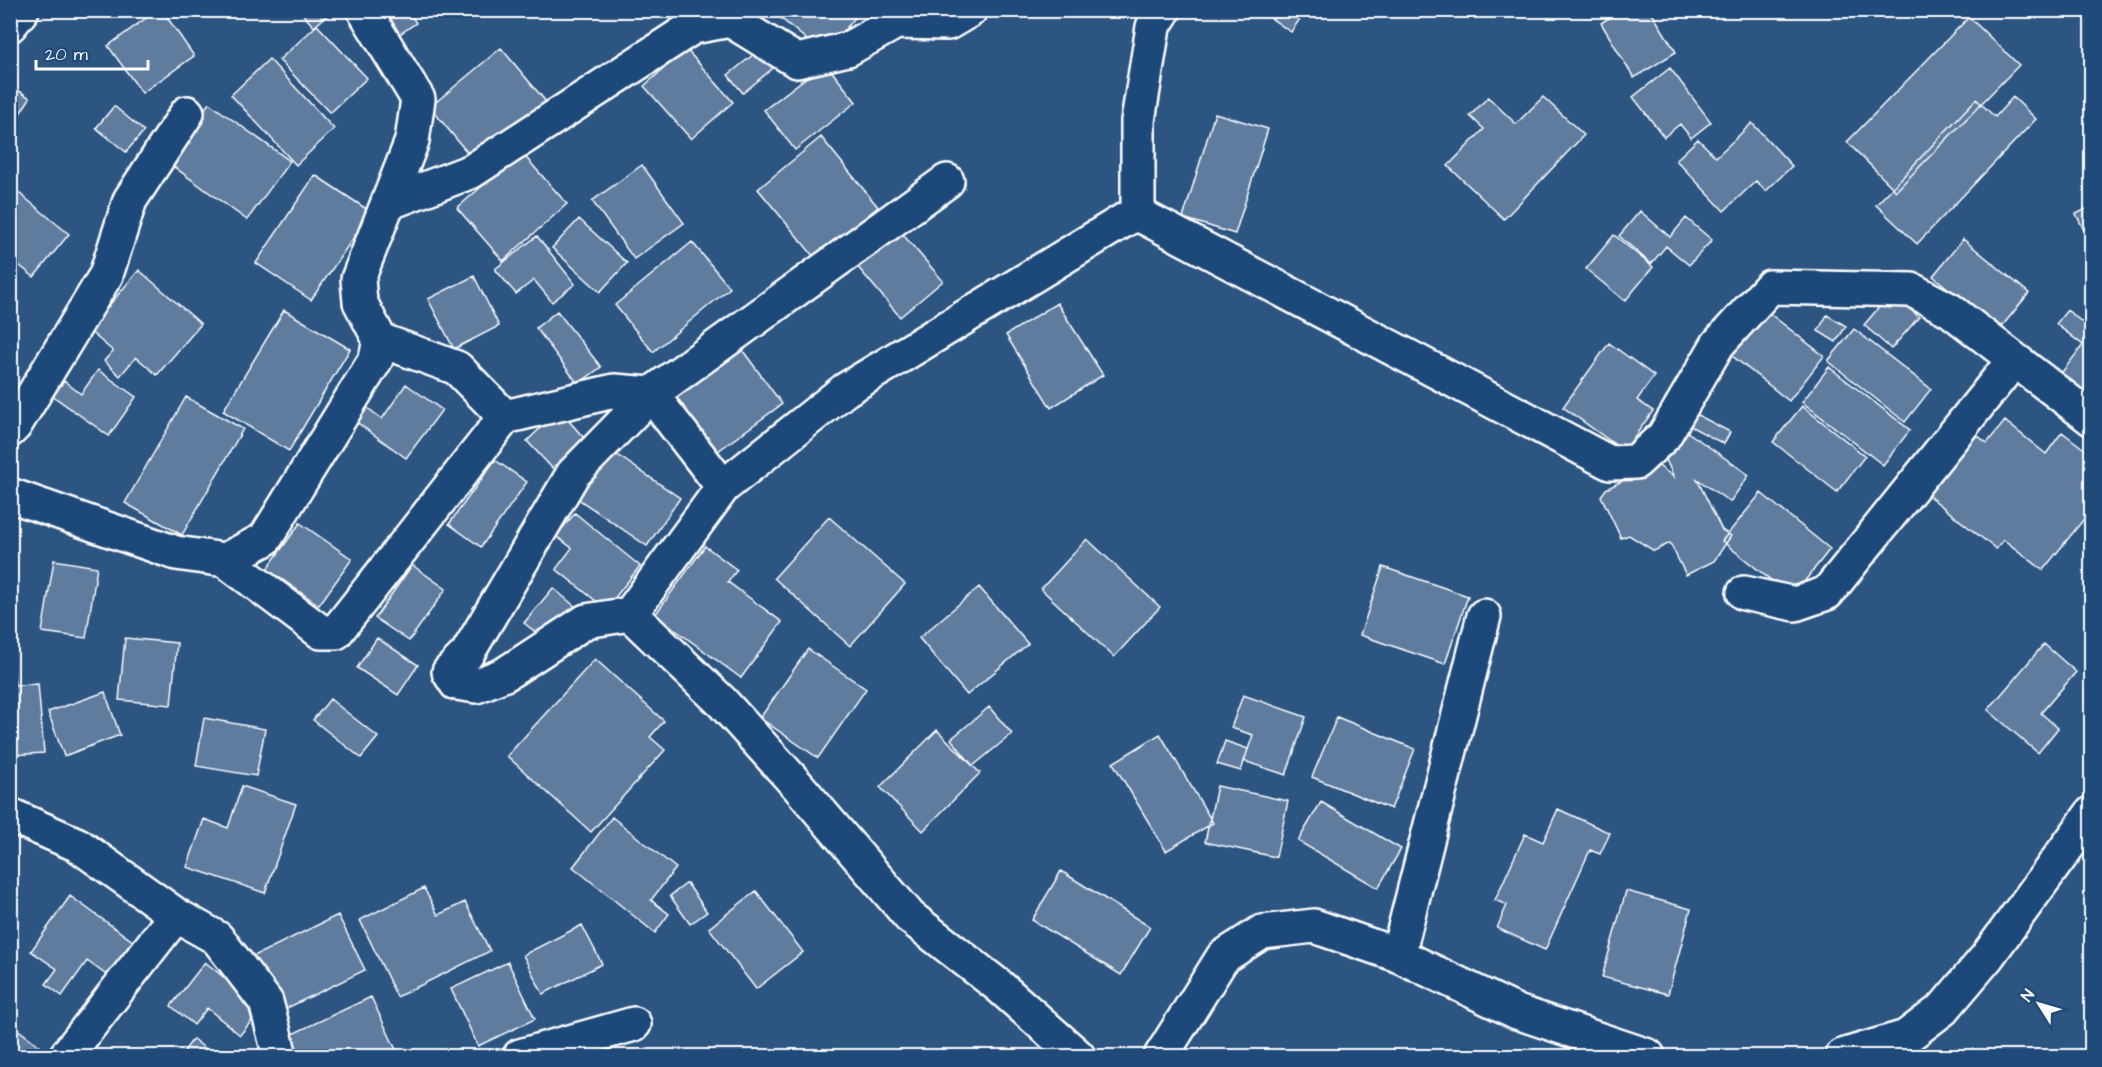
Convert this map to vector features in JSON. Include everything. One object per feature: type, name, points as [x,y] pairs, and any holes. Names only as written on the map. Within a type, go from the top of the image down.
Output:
[{"type":"street","points":[[10,25],[22,10]]},
{"type":"street","points":[[225,560],[265,539],[376,358],[380,340],[360,302],[358,279],[412,141],[418,99],[364,10]]},
{"type":"street","points":[[388,203],[472,171],[693,27],[730,20],[797,61],[848,49],[894,16],[948,23],[970,10]]},
{"type":"street","points":[[1138,214],[1138,121],[1153,27],[1164,10]]},
{"type":"street","points":[[10,430],[106,275],[130,200],[187,113]]},
{"type":"street","points":[[947,181],[651,394],[573,474],[467,654],[449,672],[456,683],[476,687],[505,674],[586,621],[630,614],[723,487],[845,390],[1116,225],[1138,214]]},
{"type":"street","points":[[1138,214],[1610,463],[1636,462],[1664,436],[1718,344],[1770,287],[1912,290],[1950,310],[2091,419]]},
{"type":"street","points":[[380,340],[458,368],[505,417]]},
{"type":"street","points":[[1744,593],[1795,604],[1827,592],[2014,360]]},
{"type":"street","points":[[10,495],[176,553],[225,560],[321,633],[336,632],[505,417],[614,391],[651,394],[723,487]]},
{"type":"street","points":[[630,614],[722,702],[799,787],[910,917],[999,986],[1078,1056]]},
{"type":"street","points":[[1398,955],[1484,616]]},
{"type":"street","points":[[1842,1056],[1909,1047],[1987,957],[2091,813]]},
{"type":"street","points":[[10,815],[78,845],[176,915],[217,938],[266,1002],[280,1056]]},
{"type":"street","points":[[66,1056],[176,915]]},
{"type":"street","points":[[1161,1056],[1223,957],[1262,932],[1314,926],[1398,955],[1517,1012],[1648,1056]]},
{"type":"street","points":[[520,1056],[634,1024]]},
{"type":"building","points":[[157,10],[162,10],[194,56],[142,93],[108,46]]},
{"type":"building","points":[[299,10],[333,10],[314,27]]},
{"type":"building","points":[[375,10],[408,10],[416,23],[394,38]]},
{"type":"building","points":[[771,10],[861,10],[825,55]]},
{"type":"building","points":[[1259,10],[1306,10],[1291,32]]},
{"type":"building","points":[[1621,10],[1650,10],[1676,52],[1634,78],[1601,23]]},
{"type":"building","points":[[1969,17],[2019,65],[1896,191],[1847,142]]},
{"type":"building","points":[[317,25],[367,78],[330,113],[279,60]]},
{"type":"building","points":[[764,46],[778,64],[743,93],[728,75]]},
{"type":"building","points":[[501,48],[547,103],[475,162],[430,107]]},
{"type":"building","points":[[686,49],[733,102],[691,139],[644,86]]},
{"type":"building","points":[[269,59],[334,129],[296,165],[231,95]]},
{"type":"building","points":[[825,63],[856,102],[795,150],[764,110]]},
{"type":"building","points":[[1670,68],[1711,122],[1691,138],[1680,124],[1664,137],[1633,97]]},
{"type":"building","points":[[10,85],[30,98],[10,129]]},
{"type":"building","points":[[1488,97],[1516,124],[1543,97],[1584,135],[1504,219],[1448,166],[1484,129],[1470,116]]},
{"type":"building","points":[[2013,97],[2036,119],[1917,244],[1876,205],[1976,99],[1995,117]]},
{"type":"building","points":[[209,103],[290,161],[247,220],[166,161]]},
{"type":"building","points":[[114,106],[144,131],[126,152],[96,128]]},
{"type":"building","points":[[1215,113],[1268,129],[1235,234],[1183,218]]},
{"type":"building","points":[[1752,123],[1792,166],[1766,191],[1756,181],[1724,211],[1676,160],[1698,139],[1716,157]]},
{"type":"building","points":[[821,137],[878,207],[815,258],[758,189]]},
{"type":"building","points":[[521,152],[567,204],[503,261],[457,208]]},
{"type":"building","points":[[642,165],[684,223],[634,259],[592,201]]},
{"type":"building","points":[[315,175],[371,212],[311,300],[256,263]]},
{"type":"building","points":[[19,193],[69,234],[34,277],[10,258],[10,203]]},
{"type":"building","points":[[2092,206],[2092,232],[2086,234],[2076,214]]},
{"type":"building","points":[[1640,211],[1670,237],[1686,218],[1712,240],[1689,265],[1666,246],[1651,264],[1619,236]]},
{"type":"building","points":[[579,219],[627,263],[600,292],[552,248]]},
{"type":"building","points":[[899,230],[943,281],[900,317],[857,266]]},
{"type":"building","points":[[1614,235],[1653,267],[1625,301],[1586,269]]},
{"type":"building","points":[[537,236],[575,284],[552,302],[534,280],[516,294],[495,269]]},
{"type":"building","points":[[1963,239],[2029,293],[1999,330],[1933,276]]},
{"type":"building","points":[[692,242],[730,288],[653,352],[615,305]]},
{"type":"building","points":[[139,270],[201,324],[157,375],[136,357],[120,376],[104,361],[113,351],[88,330]]},
{"type":"building","points":[[474,276],[499,326],[454,349],[428,299]]},
{"type":"building","points":[[1891,293],[1919,317],[1891,349],[1864,325]]},
{"type":"building","points":[[1057,303],[1103,375],[1051,408],[1006,335]]},
{"type":"building","points":[[1760,306],[1824,356],[1789,401],[1726,351]]},
{"type":"building","points":[[284,310],[350,349],[289,451],[223,411]]},
{"type":"building","points":[[2067,310],[2088,327],[2092,323],[2092,402],[2059,376],[2083,345],[2056,324]]},
{"type":"building","points":[[557,311],[601,367],[578,384],[536,328]]},
{"type":"building","points":[[1827,315],[1846,326],[1836,342],[1818,331]]},
{"type":"building","points":[[1854,329],[1931,389],[1905,422],[1828,361]]},
{"type":"building","points":[[735,340],[782,404],[714,454],[667,390]]},
{"type":"building","points":[[1609,343],[1654,376],[1637,400],[1653,411],[1624,451],[1563,407]]},
{"type":"building","points":[[1829,367],[1910,430],[1883,465],[1802,402]]},
{"type":"building","points":[[98,370],[136,397],[109,436],[53,396],[64,381],[81,394]]},
{"type":"building","points":[[406,384],[442,410],[406,458],[355,421],[365,406],[382,419]]},
{"type":"building","points":[[186,397],[243,429],[182,535],[125,503]]},
{"type":"building","points":[[1802,406],[1865,456],[1837,492],[1773,442]]},
{"type":"building","points":[[559,410],[585,439],[552,468],[527,441]]},
{"type":"building","points":[[1694,413],[1730,432],[1724,444],[1688,425]]},
{"type":"building","points":[[2005,421],[2046,454],[2062,432],[2092,455],[2092,509],[2043,570],[2004,540],[1996,549],[1920,489],[1968,428],[1987,443]]},
{"type":"building","points":[[1686,431],[1749,475],[1730,502],[1697,479],[1722,530],[1731,536],[1714,561],[1686,575],[1670,543],[1654,551],[1629,535],[1621,538],[1601,496],[1606,489],[1656,464],[1674,477],[1666,460]]},
{"type":"building","points":[[607,448],[680,498],[647,546],[574,496]]},
{"type":"building","points":[[495,460],[527,482],[481,547],[449,524]]},
{"type":"building","points":[[1761,493],[1830,549],[1792,597],[1722,541]]},
{"type":"building","points":[[575,513],[640,566],[606,609],[556,569],[572,548],[556,536]]},
{"type":"building","points":[[829,517],[905,584],[850,646],[774,578]]},
{"type":"building","points":[[300,523],[352,559],[319,605],[267,569]]},
{"type":"building","points":[[1087,539],[1160,607],[1114,657],[1041,589]]},
{"type":"building","points":[[705,546],[737,570],[728,582],[782,622],[741,678],[655,615]]},
{"type":"building","points":[[54,560],[97,567],[86,638],[42,632]]},
{"type":"building","points":[[412,565],[446,589],[409,641],[375,618]]},
{"type":"building","points":[[1383,567],[1468,596],[1445,664],[1360,635]]},
{"type":"building","points":[[979,587],[1028,644],[967,695],[919,638]]},
{"type":"building","points":[[553,588],[577,608],[549,643],[524,623]]},
{"type":"building","points":[[125,638],[177,643],[171,705],[119,700]]},
{"type":"building","points":[[377,638],[418,665],[398,695],[357,668]]},
{"type":"building","points":[[2044,644],[2076,672],[2041,713],[2058,728],[2038,753],[1988,710]]},
{"type":"building","points":[[808,649],[866,689],[818,758],[760,718]]},
{"type":"building","points":[[595,659],[664,721],[650,737],[665,750],[591,832],[507,756]]},
{"type":"building","points":[[13,666],[15,685],[38,684],[44,753],[10,755],[10,667]]},
{"type":"building","points":[[105,692],[120,735],[64,756],[48,712]]},
{"type":"building","points":[[1243,695],[1306,717],[1286,775],[1244,761],[1253,735],[1231,728]]},
{"type":"building","points":[[330,699],[378,737],[361,758],[313,720]]},
{"type":"building","points":[[989,707],[1012,734],[973,766],[951,739]]},
{"type":"building","points":[[1337,717],[1415,749],[1391,809],[1312,777]]},
{"type":"building","points":[[204,718],[265,729],[256,776],[196,766]]},
{"type":"building","points":[[937,730],[980,773],[923,831],[880,787]]},
{"type":"building","points":[[1160,734],[1213,823],[1166,851],[1113,763]]},
{"type":"building","points":[[1225,741],[1248,749],[1241,771],[1217,764]]},
{"type":"building","points":[[242,786],[296,804],[265,893],[187,867],[204,819],[228,828]]},
{"type":"building","points":[[1217,786],[1288,801],[1276,857],[1205,842]]},
{"type":"building","points":[[1321,802],[1401,849],[1378,888],[1298,841]]},
{"type":"building","points":[[1558,809],[1610,833],[1600,854],[1590,850],[1545,950],[1497,928],[1507,905],[1495,900],[1525,834],[1543,842]]},
{"type":"building","points":[[612,817],[676,868],[651,900],[669,914],[655,933],[573,867]]},
{"type":"building","points":[[1061,871],[1150,927],[1121,975],[1032,920]]},
{"type":"building","points":[[687,883],[707,912],[690,924],[670,896]]},
{"type":"building","points":[[424,888],[438,915],[465,902],[490,951],[397,997],[360,920]]},
{"type":"building","points":[[756,891],[803,952],[756,989],[709,928]]},
{"type":"building","points":[[1626,891],[1691,909],[1668,994],[1602,977]]},
{"type":"building","points":[[70,896],[141,947],[116,982],[87,961],[62,996],[46,984],[57,969],[31,951]]},
{"type":"building","points":[[338,915],[365,970],[281,1011],[254,956]]},
{"type":"building","points":[[582,925],[602,964],[543,994],[523,955]]},
{"type":"building","points":[[205,962],[262,1008],[240,1035],[207,1008],[194,1025],[171,1006]]},
{"type":"building","points":[[508,962],[535,1019],[478,1046],[451,989]]},
{"type":"building","points":[[371,997],[399,1056],[300,1056],[290,1035]]},
{"type":"building","points":[[12,1025],[46,1051],[42,1056],[10,1056],[10,1028]]},
{"type":"building","points":[[193,1039],[215,1056],[185,1056],[182,1054]]}]
